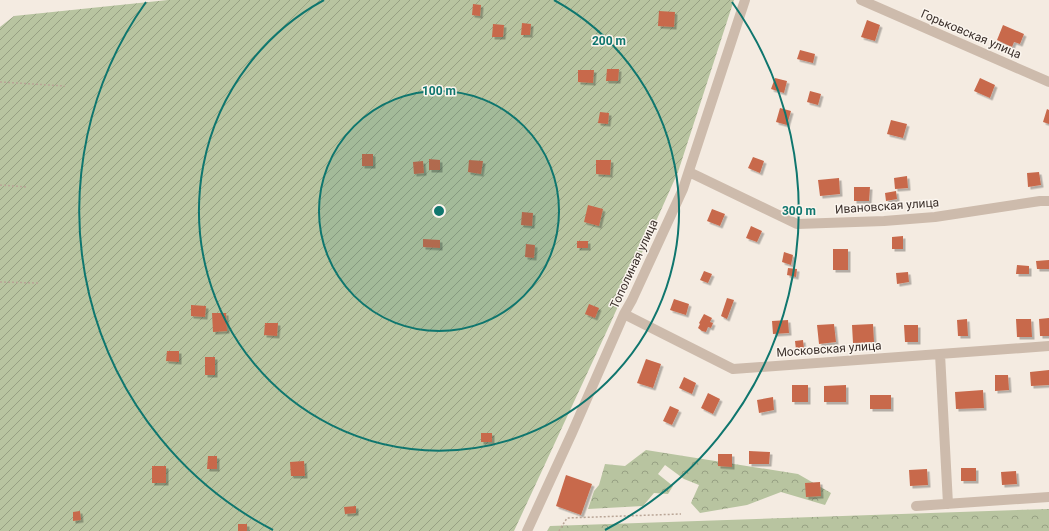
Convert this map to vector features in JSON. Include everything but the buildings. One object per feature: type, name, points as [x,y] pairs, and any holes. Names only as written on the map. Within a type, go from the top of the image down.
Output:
[{"type":"street","name":"Тополиная улица","points":[[527,531],[624,314],[632,300],[680,196],[745,0]]},
{"type":"street","name":"Горьковская улица","points":[[861,0],[1049,82]]},
{"type":"street","name":"Ивановская улица","points":[[689,172],[797,224],[884,221],[935,217],[1040,201],[1049,201]]},
{"type":"street","name":"Московская улица","points":[[624,314],[733,369],[1049,346]]},
{"type":"street","points":[[940,354],[948,504]]},
{"type":"street","points":[[916,506],[1049,497]]},
{"type":"path","points":[[0,82],[65,86]]},
{"type":"path","points":[[0,185],[27,187]]},
{"type":"path","points":[[0,282],[38,282]]},
{"type":"path","points":[[559,531],[567,518],[681,514]]},
{"type":"green space","points":[[168,0],[734,0],[678,172],[611,322],[514,531],[0,531],[0,27],[14,16]]},
{"type":"green space","points":[[646,450],[798,474],[831,493],[825,505],[781,492],[747,505],[700,513],[691,503],[699,485],[684,479],[665,465],[658,474],[673,486],[668,494],[654,493],[643,506],[588,509],[594,491],[599,485],[605,464],[625,466]]},
{"type":"green space","points":[[1049,509],[1049,531],[547,531],[550,526]]}]
